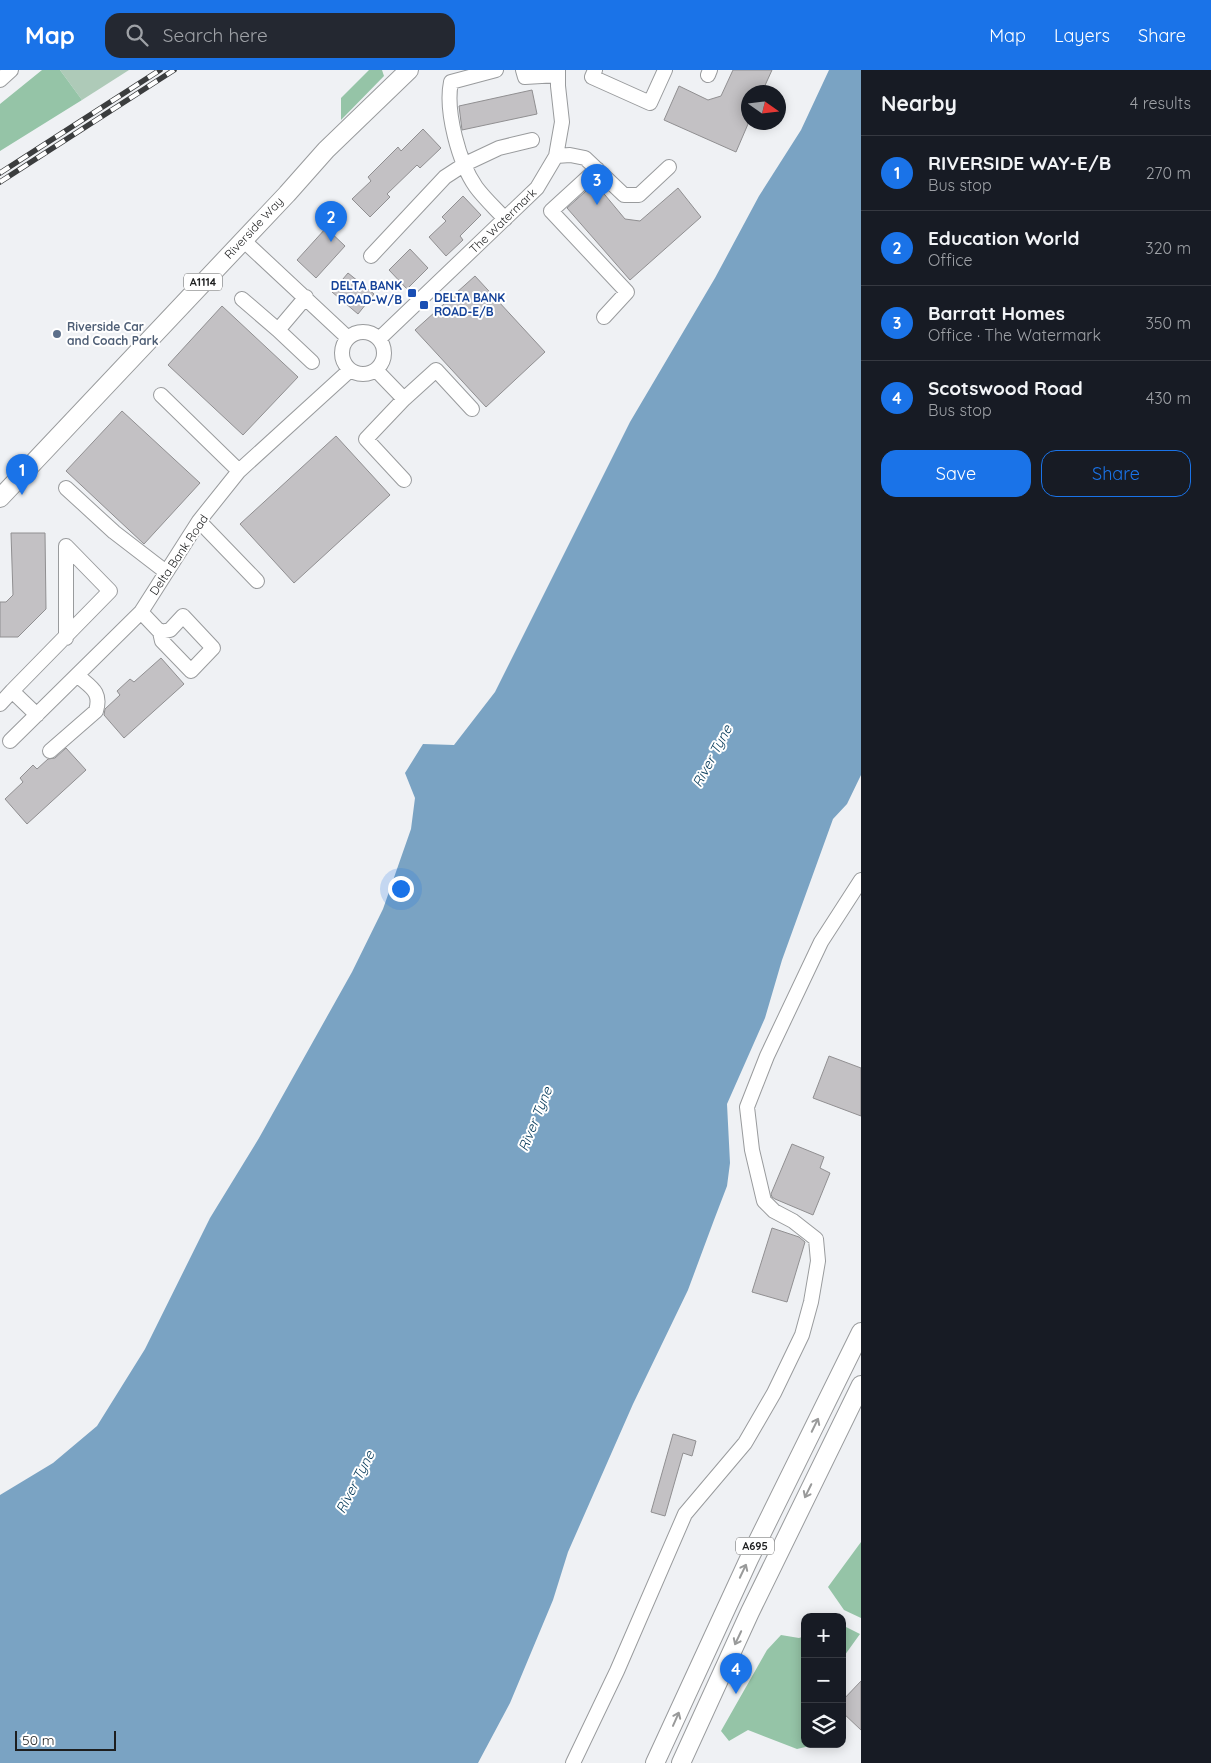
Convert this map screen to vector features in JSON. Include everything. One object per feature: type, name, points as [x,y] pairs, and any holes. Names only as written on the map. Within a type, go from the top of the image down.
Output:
[{"type":"main road","name":"Riverside Way","points":[[0,498],[326,150],[409,70]]},
{"type":"main road","name":"A695","points":[[655,1763],[749,1559],[861,1332]]},
{"type":"main road","name":"A695","points":[[681,1763],[762,1586],[861,1385]]},
{"type":"street","points":[[0,79],[9,70]]},
{"type":"street","points":[[496,70],[451,82],[448,96],[451,126],[465,164],[476,187],[505,219]]},
{"type":"street","points":[[523,70],[525,77],[558,72]]},
{"type":"street","points":[[595,70],[592,77],[650,103],[665,70]]},
{"type":"street","name":"The Watermark","points":[[379,339],[537,188],[556,156],[562,122],[558,72]]},
{"type":"street","points":[[371,256],[445,177],[465,164],[499,148],[532,140]]},
{"type":"street","points":[[556,156],[570,155],[585,158],[624,195],[639,195],[669,167]]},
{"type":"street","points":[[597,169],[551,211],[627,292],[604,317]]},
{"type":"street","points":[[243,240],[348,338]]},
{"type":"street","points":[[278,330],[306,297]]},
{"type":"street","points":[[242,299],[312,362]]},
{"type":"street","points":[[367,332],[379,339],[384,351],[381,365],[376,370],[363,375],[350,370],[345,365],[342,351],[348,338],[354,334],[367,332]]},
{"type":"street","name":"Delta Bank Road","points":[[10,742],[140,612],[199,521],[239,471],[350,370]]},
{"type":"street","points":[[376,370],[404,398]]},
{"type":"street","points":[[404,480],[366,439],[404,398],[436,370],[472,409]]},
{"type":"street","points":[[161,396],[239,471]]},
{"type":"street","points":[[66,488],[114,532],[166,572]]},
{"type":"street","points":[[199,521],[257,581]]},
{"type":"street","points":[[0,704],[66,638],[110,591],[66,546],[66,638]]},
{"type":"street","points":[[140,612],[160,632]]},
{"type":"street","points":[[50,751],[96,711],[99,701],[96,692],[77,675]]},
{"type":"street","points":[[12,691],[37,715]]},
{"type":"street","points":[[573,1763],[617,1671],[685,1514],[745,1443],[774,1393],[802,1335],[811,1302],[818,1261],[816,1239],[793,1221],[774,1211],[764,1201],[752,1150],[747,1107],[767,1056],[821,942],[861,880]]},
{"type":"green space","points":[[42,70],[60,70],[82,100],[0,151],[0,104]]},
{"type":"green space","points":[[60,70],[129,70],[82,100]]},
{"type":"green space","points":[[369,70],[382,70],[384,76],[341,120],[341,98]]},
{"type":"green space","points":[[861,1542],[861,1618],[844,1610],[828,1587]]},
{"type":"green space","points":[[846,1627],[860,1634],[846,1653]]},
{"type":"green space","points":[[781,1635],[801,1637],[801,1748],[797,1749],[748,1730],[729,1741],[721,1731],[767,1650]]},
{"type":"water","name":"River Tyne","points":[[829,70],[861,70],[861,775],[847,804],[833,819],[782,960],[765,1018],[727,1104],[730,1163],[727,1186],[688,1290],[633,1404],[568,1552],[553,1600],[510,1703],[478,1763],[0,1763],[0,1495],[53,1463],[97,1426],[145,1349],[210,1218],[259,1138],[352,972],[383,909],[411,829],[415,798],[405,773],[423,744],[454,745],[495,692],[630,422],[715,278],[759,196],[801,130]]},
{"type":"building","points":[[733,70],[772,70],[765,85],[741,85],[741,130],[745,130],[736,152],[664,120],[679,86],[708,100],[721,96]]},
{"type":"building","points":[[532,90],[537,114],[462,130],[459,106]]},
{"type":"building","points":[[423,129],[441,148],[420,168],[417,165],[387,194],[390,197],[370,217],[352,199],[371,181],[368,177],[398,147],[401,151]]},
{"type":"building","points":[[595,183],[625,219],[640,221],[678,188],[701,217],[630,280],[567,208]]},
{"type":"building","points":[[463,196],[481,215],[460,236],[463,240],[446,256],[429,237],[446,221],[442,217]]},
{"type":"building","points":[[326,228],[345,246],[316,278],[297,260]]},
{"type":"building","points":[[410,249],[428,268],[407,289],[389,270]]},
{"type":"building","points":[[348,273],[374,294],[358,314],[332,292]]},
{"type":"building","points":[[475,276],[545,352],[486,407],[415,330]]},
{"type":"building","points":[[222,306],[298,377],[243,435],[168,365]]},
{"type":"building","points":[[122,411],[200,483],[144,544],[66,471]]},
{"type":"building","points":[[336,436],[390,495],[294,583],[240,524]]},
{"type":"building","points":[[11,533],[45,533],[46,609],[18,637],[0,637],[0,602],[6,602],[13,595]]},
{"type":"building","points":[[161,658],[184,684],[124,738],[104,715],[105,709],[120,695],[117,691],[130,679],[134,682]]},
{"type":"building","points":[[66,748],[86,770],[27,824],[5,799],[23,782],[20,778],[33,765],[37,769],[48,759],[55,758]]},
{"type":"building","points":[[829,1056],[861,1068],[861,1116],[813,1098]]},
{"type":"building","points":[[792,1144],[824,1157],[820,1168],[830,1173],[813,1215],[775,1199],[771,1194]]},
{"type":"building","points":[[772,1228],[799,1237],[805,1242],[787,1302],[752,1292]]},
{"type":"building","points":[[673,1434],[696,1441],[692,1456],[683,1453],[665,1516],[651,1512]]},
{"type":"building","points":[[861,1681],[861,1730],[846,1716],[846,1697]]},
{"type":"railway","points":[[0,173],[160,70]]},
{"type":"railway","points":[[0,182],[174,70]]},
{"type":"place","name":"Barratt Homes","points":[[597,205]]},
{"type":"place","name":"Education World","points":[[331,242]]},
{"type":"place","name":"DELTA BANK ROAD-W/B","points":[[412,293]]},
{"type":"place","name":"DELTA BANK ROAD-E/B","points":[[424,305]]},
{"type":"place","name":"Riverside Car and Coach Park","points":[[57,334]]},
{"type":"place","name":"RIVERSIDE WAY-E/B","points":[[22,495]]},
{"type":"place","name":"Scotswood Road","points":[[736,1694]]}]
